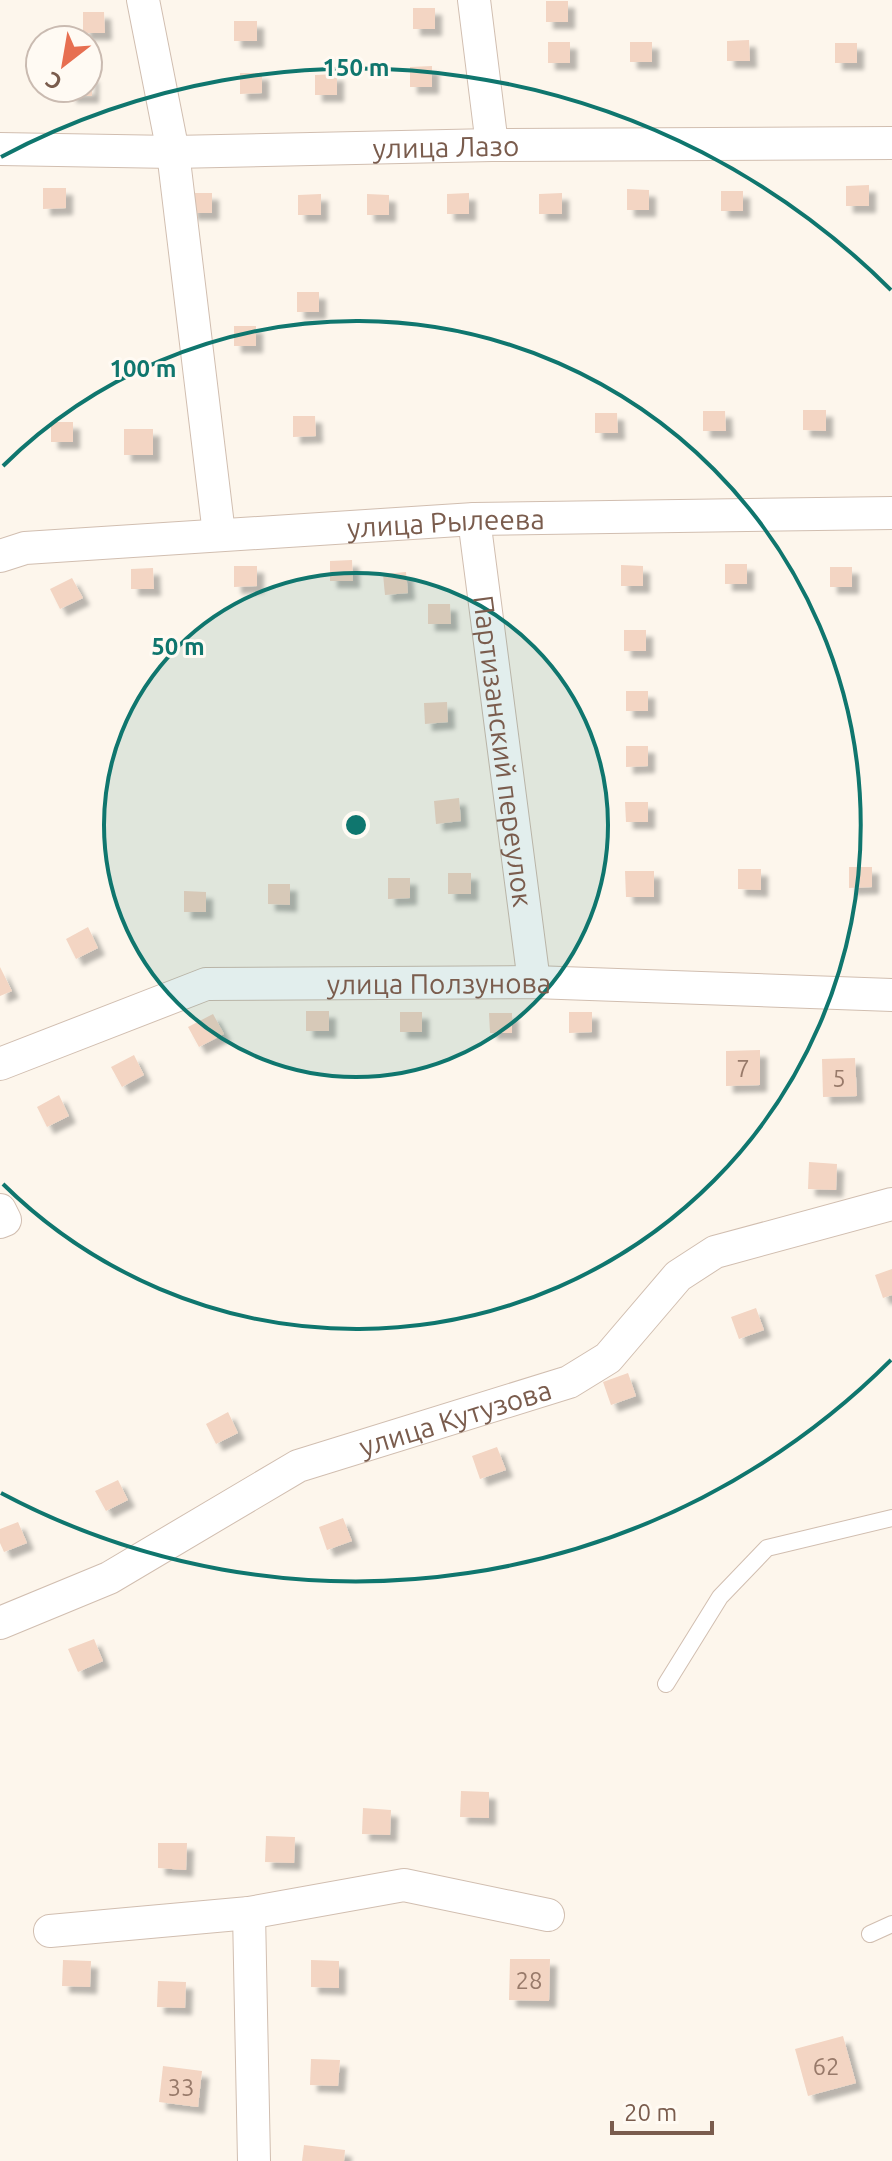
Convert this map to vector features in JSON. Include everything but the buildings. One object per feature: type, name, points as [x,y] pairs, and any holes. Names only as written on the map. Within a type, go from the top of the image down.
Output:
[{"type":"street","points":[[143,0],[173,152],[219,534]]},
{"type":"street","points":[[474,0],[492,145]]},
{"type":"street","name":"улица Лазо","points":[[0,149],[173,152],[492,145],[892,143]]},
{"type":"street","name":"улица Рылеева","points":[[0,556],[25,548],[474,519],[892,513]]},
{"type":"street","name":"Партизанский переулок","points":[[474,519],[534,982]]},
{"type":"street","name":"улица Ползунова","points":[[0,1064],[206,984],[534,982],[892,995]]},
{"type":"street","name":"улица Кутузова","points":[[0,1623],[109,1578],[298,1466],[569,1382],[608,1358],[678,1276],[715,1252],[892,1204]]},
{"type":"street","points":[[0,1210],[5,1220],[0,1222]]},
{"type":"street","points":[[50,1931],[249,1913],[404,1885],[548,1915]]},
{"type":"street","points":[[249,1913],[254,2161]]},
{"type":"lane","points":[[666,1684],[720,1597],[767,1548],[892,1518]]},
{"type":"lane","points":[[870,1934],[892,1924]]}]
